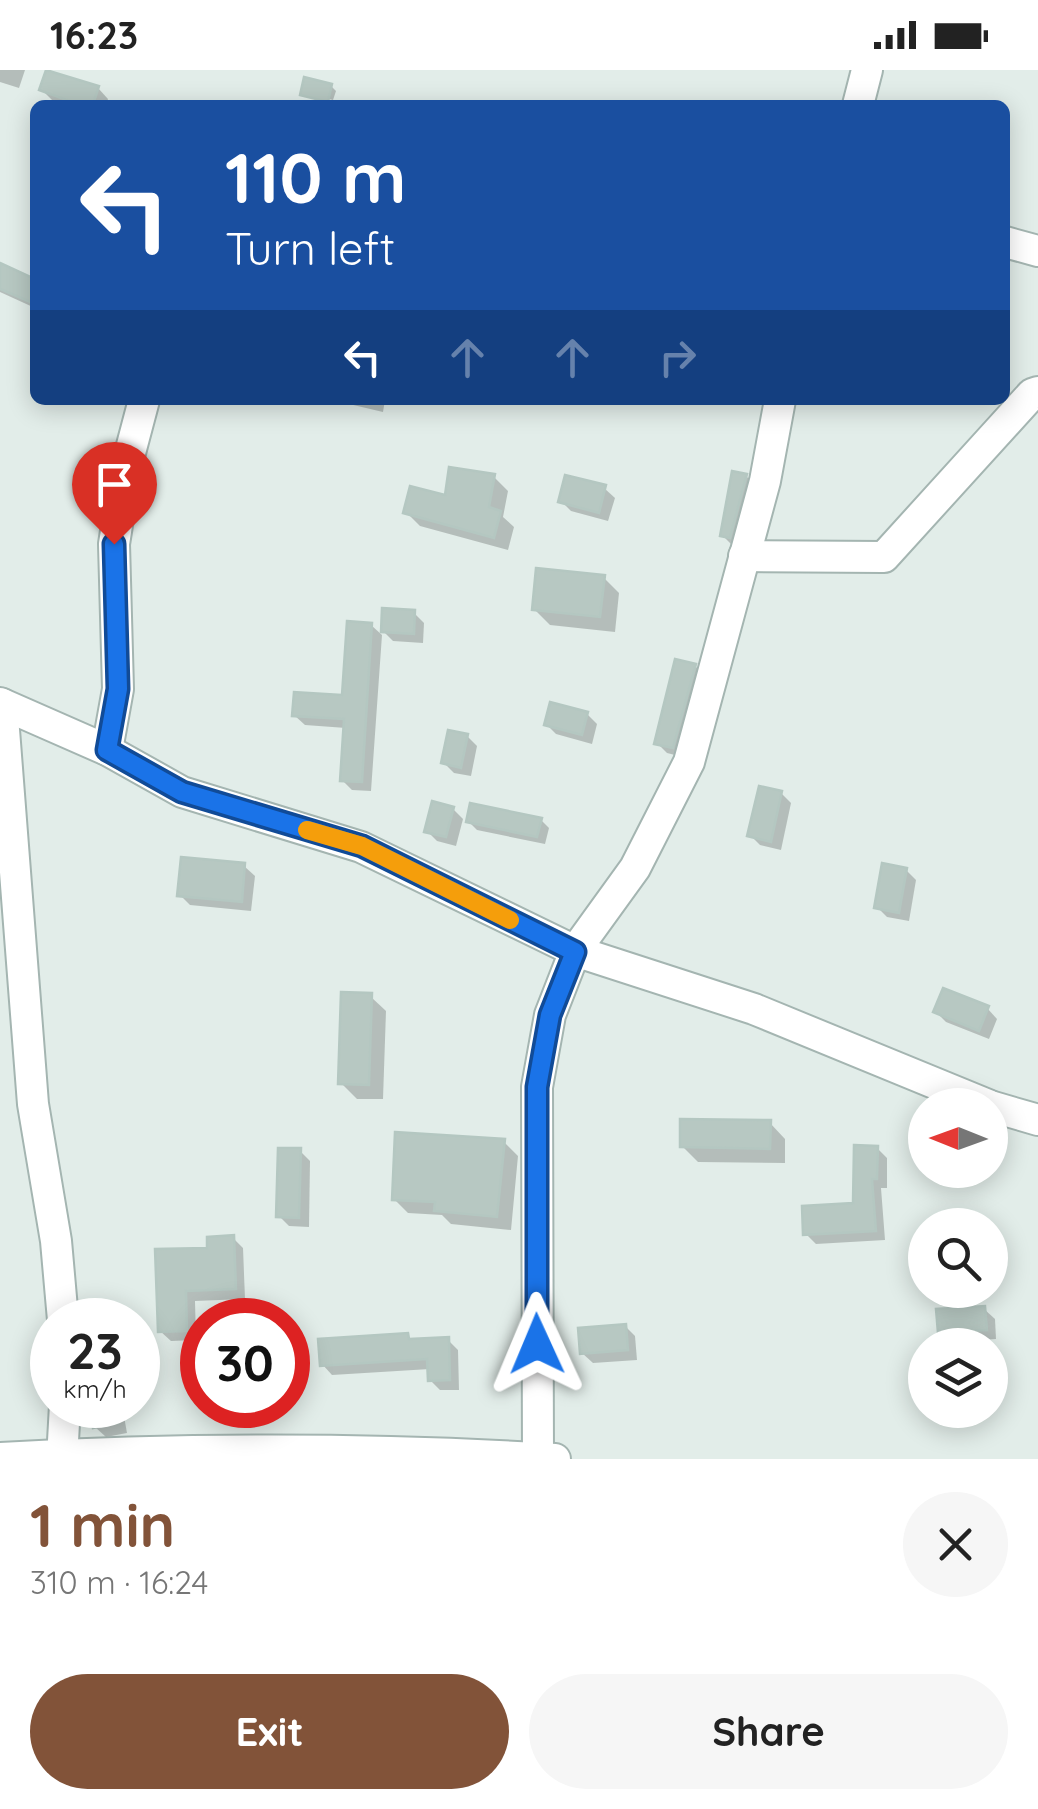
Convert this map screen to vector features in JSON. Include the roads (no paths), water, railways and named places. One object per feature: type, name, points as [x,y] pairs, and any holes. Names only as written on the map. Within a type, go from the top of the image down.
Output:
[{"type":"street","points":[[859,100],[867,70]]},
{"type":"street","points":[[1010,243],[1038,251]]},
{"type":"street","points":[[744,556],[884,557],[1032,394],[1038,392]]},
{"type":"street","points":[[107,750],[118,689],[114,544],[126,468],[143,405]]},
{"type":"street","points":[[538,1458],[537,1087],[550,1015],[575,952],[636,868],[689,762],[765,481],[779,405]]},
{"type":"street","points":[[62,1298],[33,1104],[1,703],[107,750],[182,792],[362,846],[575,952],[754,1009],[947,1088]]},
{"type":"street","points":[[1008,1111],[1038,1120]]},
{"type":"street","points":[[62,1457],[64,1428]]},
{"type":"street","points":[[0,1458],[332,1452],[556,1459]]}]
